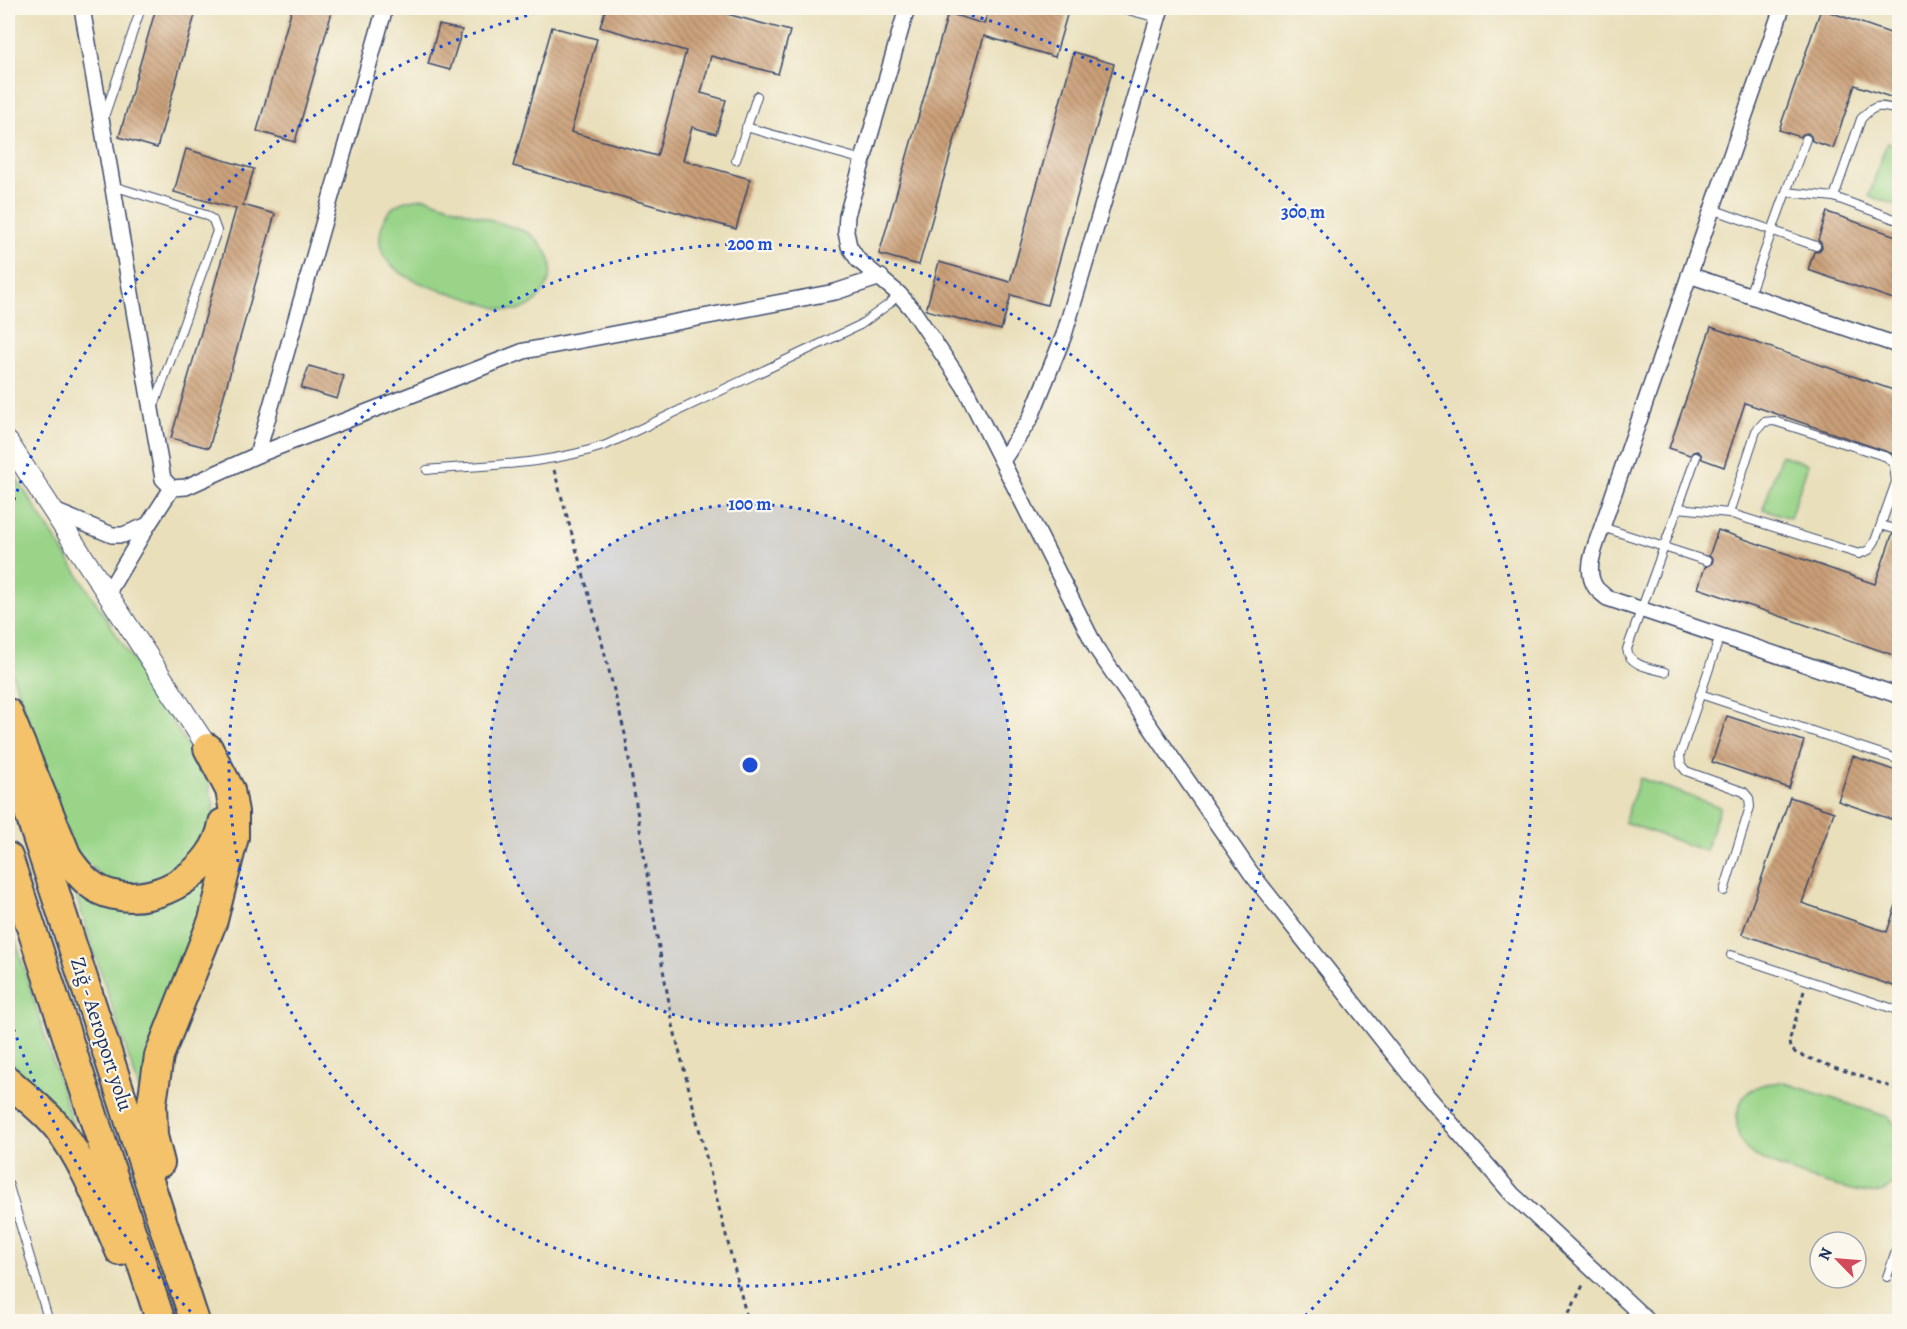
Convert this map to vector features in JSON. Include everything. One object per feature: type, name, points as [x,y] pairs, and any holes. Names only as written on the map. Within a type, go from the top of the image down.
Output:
[{"type":"highway","points":[[8,713],[69,859],[80,876],[98,889],[114,895],[132,897],[151,894],[172,886],[190,877],[204,864],[217,846],[223,825],[223,801],[219,778],[208,748]]},
{"type":"highway","name":"Zığ - Aeroport yolu","points":[[8,747],[195,1322]]},
{"type":"highway","points":[[201,1322],[153,1136],[152,1103],[159,1056],[213,920],[234,837],[234,812],[230,790],[208,748]]},
{"type":"highway","name":"Zığ - Aeroport yolu","points":[[8,857],[161,1322]]},
{"type":"highway","points":[[8,1081],[50,1119],[72,1148],[87,1176],[151,1322]]},
{"type":"street","points":[[82,8],[163,479],[172,488],[186,487],[257,455],[524,351],[835,292],[881,278]]},
{"type":"street","points":[[257,455],[385,8]]},
{"type":"street","points":[[907,8],[847,215],[846,232],[849,246],[858,260],[899,294],[912,309],[964,386],[1096,648],[1251,873],[1422,1090],[1512,1194],[1649,1322]]},
{"type":"street","points":[[1782,8],[1602,526],[1591,561],[1591,575],[1596,588],[1607,598],[1899,696]]},
{"type":"street","points":[[1002,462],[1030,419],[1064,335],[1160,13]]},
{"type":"street","points":[[1689,275],[1899,346]]},
{"type":"street","points":[[8,442],[208,748]]},
{"type":"street","points":[[107,594],[172,488]]},
{"type":"street","points":[[52,510],[112,535],[123,535],[148,525]]},
{"type":"lane","points":[[102,124],[141,8]]},
{"type":"lane","points":[[1120,8],[1160,13]]},
{"type":"lane","points":[[736,160],[757,96]]},
{"type":"lane","points":[[1834,197],[1861,118],[1869,110],[1879,106],[1899,111]]},
{"type":"lane","points":[[746,127],[863,160]]},
{"type":"lane","points":[[1749,295],[1806,139]]},
{"type":"lane","points":[[113,186],[206,215],[213,220],[217,231],[151,414]]},
{"type":"lane","points":[[1786,192],[1834,197],[1899,221]]},
{"type":"lane","points":[[1712,209],[1816,246]]},
{"type":"lane","points":[[427,470],[551,459],[576,455],[606,446],[860,325],[899,294]]},
{"type":"lane","points":[[1678,508],[1729,513],[1859,554],[1869,550],[1875,541],[1896,482],[1894,465],[1887,458],[1774,421],[1764,422],[1756,431],[1729,513]]},
{"type":"lane","points":[[1665,672],[1632,661],[1627,650],[1696,458]]},
{"type":"lane","points":[[1881,525],[1894,529]]},
{"type":"lane","points":[[1602,526],[1707,561]]},
{"type":"lane","points":[[1720,635],[1680,755],[1681,765],[1686,771],[1744,792],[1749,798],[1750,807],[1724,891]]},
{"type":"lane","points":[[1700,694],[1899,760]]},
{"type":"lane","points":[[1731,955],[1899,1011]]},
{"type":"lane","points":[[8,1183],[49,1322]]},
{"type":"lane","points":[[1887,1276],[1899,1240]]},
{"type":"path","points":[[551,459],[625,734],[674,1030],[748,1322]]},
{"type":"path","points":[[1807,981],[1789,1042],[1790,1048],[1797,1054],[1899,1090]]},
{"type":"path","points":[[1565,1322],[1591,1268]]},
{"type":"green space","points":[[1887,142],[1899,146],[1899,194],[1896,205],[1869,196]]},
{"type":"green space","points":[[426,198],[523,231],[536,239],[543,246],[551,262],[546,288],[537,300],[517,310],[502,309],[426,285],[394,268],[384,256],[380,241],[386,216],[400,203]]},
{"type":"green space","points":[[1781,455],[1808,464],[1790,518],[1763,509]]},
{"type":"green space","points":[[8,465],[206,774],[214,806],[213,823],[197,858],[160,882],[110,884],[73,849],[8,662]]},
{"type":"green space","points":[[1640,778],[1720,807],[1705,851],[1624,822]]},
{"type":"green space","points":[[214,866],[213,877],[143,1101],[71,881],[86,896]]},
{"type":"green space","points":[[8,916],[73,1126],[8,1059]]},
{"type":"green space","points":[[1783,1082],[1888,1117],[1899,1129],[1898,1179],[1888,1188],[1876,1193],[1850,1190],[1770,1163],[1747,1150],[1737,1127],[1738,1109],[1742,1101],[1746,1094],[1756,1087]]},
{"type":"building","points":[[156,8],[197,8],[157,148],[119,137]]},
{"type":"building","points":[[292,8],[333,8],[295,142],[257,131]]},
{"type":"building","points":[[606,8],[705,8],[790,31],[778,74],[711,56],[701,93],[726,100],[716,134],[692,127],[683,160],[750,179],[736,229],[513,166],[552,27],[597,39],[571,132],[657,156],[686,51],[600,27]]},
{"type":"building","points":[[989,8],[1069,8],[1055,57],[984,36],[919,265],[879,254],[948,13],[984,24]]},
{"type":"building","points":[[1821,9],[1899,36],[1899,100],[1855,85],[1833,148],[1812,141],[1808,133],[1800,137],[1779,130]]},
{"type":"building","points":[[439,25],[462,30],[450,70],[428,64]]},
{"type":"building","points":[[1074,52],[1114,64],[1047,305],[1011,295],[1001,330],[926,310],[939,262],[1010,282]]},
{"type":"building","points":[[186,149],[254,169],[243,205],[275,214],[209,448],[171,438],[236,209],[174,192]]},
{"type":"building","points":[[1827,212],[1899,237],[1899,301],[1808,270],[1814,252],[1819,251],[1822,247],[1818,240]]},
{"type":"building","points":[[1711,327],[1899,392],[1899,456],[1745,403],[1724,467],[1702,459],[1701,454],[1697,451],[1690,455],[1669,448]]},
{"type":"building","points":[[309,366],[344,376],[337,399],[301,388]]},
{"type":"building","points":[[1718,530],[1875,584],[1892,535],[1899,531],[1899,657],[1698,588],[1705,567],[1712,563],[1713,559],[1709,556]]},
{"type":"building","points":[[1727,716],[1804,741],[1789,788],[1712,762]]},
{"type":"building","points":[[1853,756],[1899,772],[1899,822],[1838,801]]},
{"type":"building","points":[[1790,797],[1834,812],[1802,903],[1887,932],[1897,902],[1899,902],[1899,988],[1742,934]]}]
